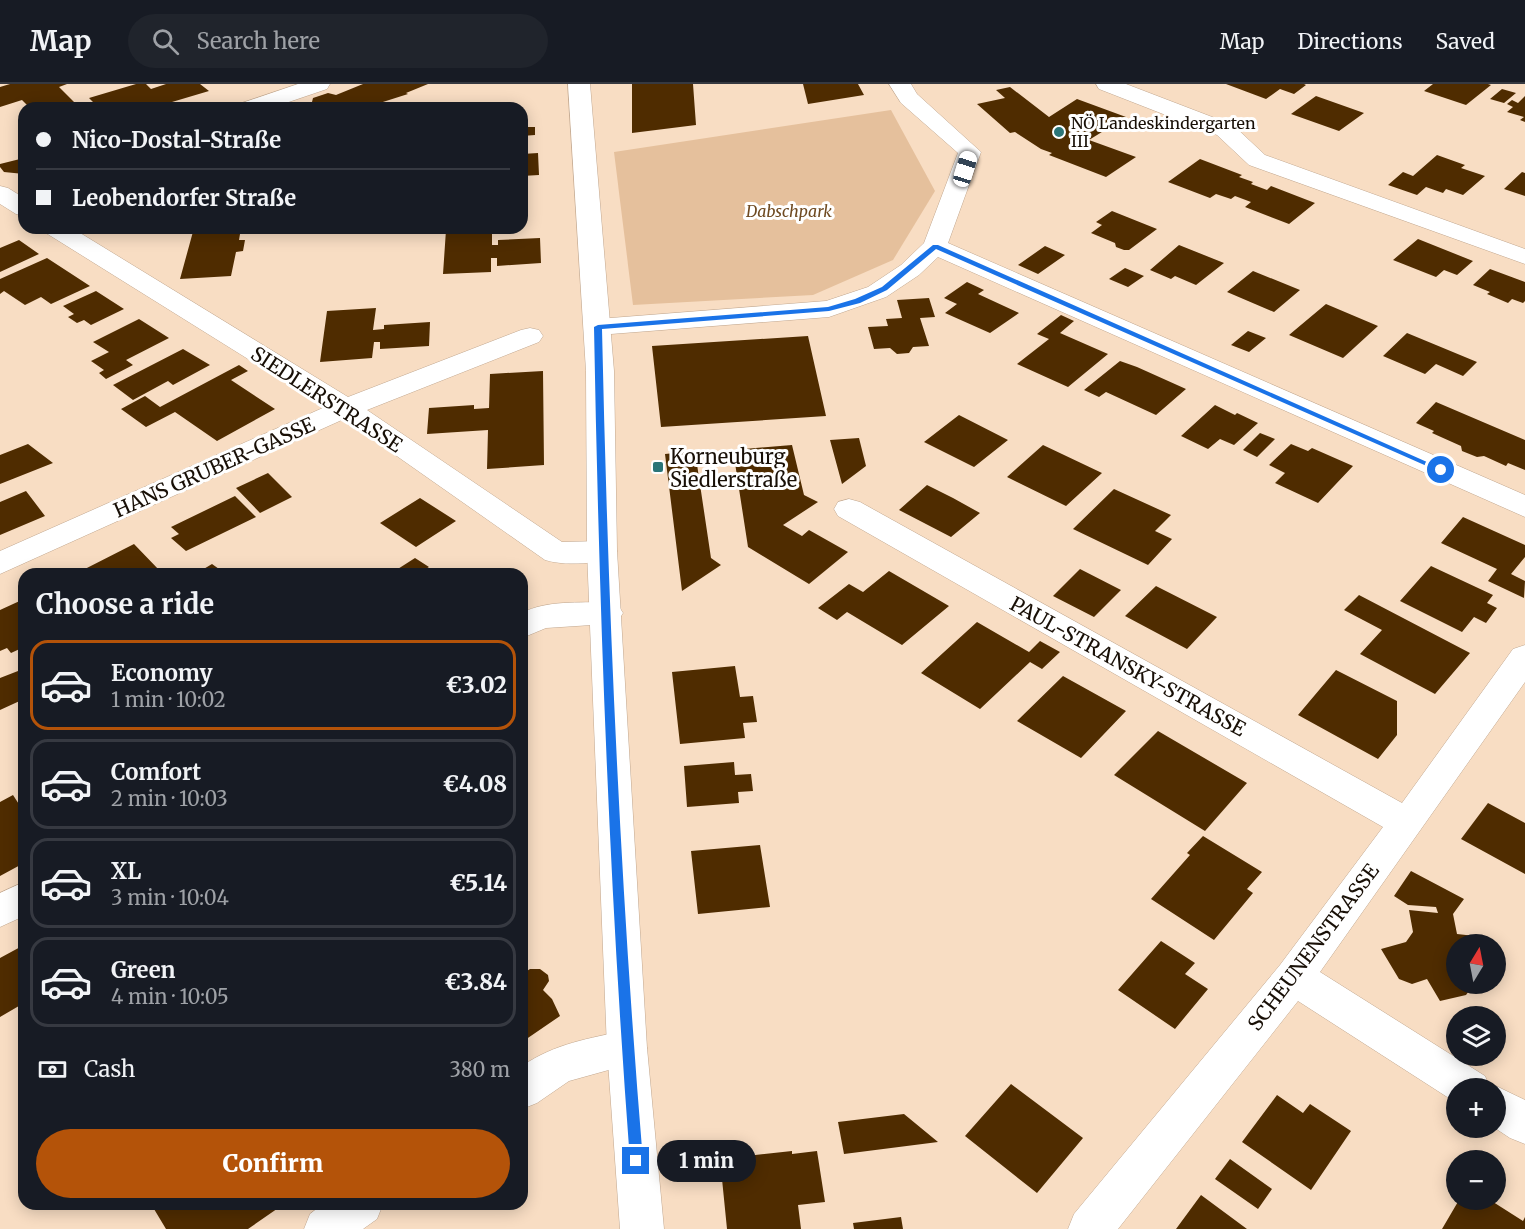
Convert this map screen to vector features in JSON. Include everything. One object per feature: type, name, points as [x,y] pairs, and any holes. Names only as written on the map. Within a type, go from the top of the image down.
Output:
[{"type":"street","points":[[267,102],[319,84]]},
{"type":"street","points":[[579,84],[598,327],[602,551],[607,613],[627,1048],[642,1229]]},
{"type":"street","points":[[598,327],[829,309],[857,301],[885,289],[935,246],[970,152],[909,98],[900,84]]},
{"type":"street","points":[[1107,84],[1225,130],[1257,160],[1525,257]]},
{"type":"street","points":[[6,193],[18,204]]},
{"type":"street","name":"SIEDLERSTRASSE","points":[[65,234],[346,408],[556,553],[602,551]]},
{"type":"street","points":[[935,246],[1525,507]]},
{"type":"street","name":"HANS GRUBER-GASSE","points":[[0,562],[346,408],[530,336]]},
{"type":"street","name":"PAUL-STRANSKY-STRASSE","points":[[849,509],[1407,823]]},
{"type":"street","points":[[528,624],[540,617],[607,613]]},
{"type":"street","name":"SCHEUNENSTRASSE","points":[[1090,1229],[1294,977],[1524,661]]},
{"type":"street","points":[[0,911],[18,901]]},
{"type":"street","points":[[1294,977],[1453,1078]]},
{"type":"street","points":[[528,1086],[558,1065],[627,1048]]},
{"type":"street","points":[[1506,1112],[1525,1124]]},
{"type":"street","points":[[326,1229],[353,1210]]},
{"type":"green space","name":"Dabschpark","points":[[891,110],[935,191],[893,260],[813,295],[633,305],[614,152]]},
{"type":"building","points":[[10,84],[67,84],[59,87],[74,102],[24,102],[22,100],[0,107],[0,87]]},
{"type":"building","points":[[136,84],[146,84],[151,89],[166,84],[200,84],[209,91],[172,102],[93,102],[89,98]]},
{"type":"building","points":[[363,84],[428,84],[406,93],[408,94],[383,102],[312,102],[313,98],[328,93],[336,95]]},
{"type":"building","points":[[632,84],[693,84],[696,125],[632,133]]},
{"type":"building","points":[[803,84],[858,84],[864,95],[808,104]]},
{"type":"building","points":[[1226,84],[1306,85],[1294,94],[1280,89],[1266,99]]},
{"type":"building","points":[[1433,84],[1491,85],[1466,105],[1424,91]]},
{"type":"building","name":"NÖ Landeskindergarten III","points":[[1010,87],[1049,117],[1077,99],[1126,117],[1089,140],[1136,157],[1106,177],[1049,155],[1052,153],[1041,149],[1015,132],[1010,133],[977,104],[1005,98],[996,90]]},
{"type":"building","points":[[1502,89],[1516,93],[1504,103],[1490,99]]},
{"type":"building","points":[[1316,96],[1364,113],[1339,131],[1291,114]]},
{"type":"building","points":[[1525,96],[1525,122],[1520,120],[1524,117],[1507,112],[1513,107],[1507,104],[1512,100],[1518,103]]},
{"type":"building","points":[[528,127],[535,127],[535,135],[528,136]]},
{"type":"building","points":[[538,153],[539,175],[528,176],[528,154]]},
{"type":"building","points":[[1437,155],[1465,165],[1461,168],[1485,176],[1463,195],[1446,189],[1443,193],[1426,187],[1417,195],[1388,185],[1403,172],[1413,176]]},
{"type":"building","points":[[1200,159],[1242,175],[1239,177],[1253,182],[1251,184],[1267,190],[1271,186],[1315,203],[1289,224],[1245,207],[1251,202],[1235,196],[1231,199],[1216,194],[1210,198],[1168,182]]},
{"type":"building","points":[[18,160],[18,173],[4,172],[0,164]]},
{"type":"building","points":[[1522,172],[1525,173],[1525,196],[1504,189]]},
{"type":"building","points":[[1112,211],[1157,229],[1129,250],[1116,247],[1115,243],[1091,233],[1102,225],[1096,222]]},
{"type":"building","points":[[192,234],[240,234],[239,240],[245,240],[243,251],[236,252],[231,276],[180,279]]},
{"type":"building","points":[[446,234],[492,234],[492,245],[498,245],[498,240],[540,238],[541,263],[497,266],[497,258],[491,258],[491,272],[443,274]]},
{"type":"building","points":[[1418,239],[1473,261],[1457,275],[1444,270],[1436,277],[1393,260]]},
{"type":"building","points":[[19,240],[39,254],[0,272],[0,248]]},
{"type":"building","points":[[1179,245],[1224,263],[1196,285],[1175,276],[1171,279],[1150,270]]},
{"type":"building","points":[[1045,246],[1065,255],[1038,274],[1018,265]]},
{"type":"building","points":[[47,258],[90,286],[51,304],[41,297],[25,305],[4,291],[0,294],[0,279]]},
{"type":"building","points":[[1125,268],[1144,276],[1128,287],[1109,279]]},
{"type":"building","points":[[1490,269],[1525,282],[1525,301],[1523,303],[1512,299],[1508,303],[1473,285]]},
{"type":"building","points":[[1253,271],[1300,290],[1274,312],[1227,292]]},
{"type":"building","points":[[967,282],[984,290],[978,294],[1019,313],[990,333],[945,313],[957,304],[944,298]]},
{"type":"building","points":[[96,291],[124,309],[91,325],[84,320],[77,323],[68,317],[74,314],[63,306]]},
{"type":"building","points":[[929,298],[935,317],[920,318],[929,346],[913,347],[909,353],[897,354],[890,348],[874,349],[868,327],[888,326],[886,319],[902,318],[897,300]]},
{"type":"building","points":[[1326,304],[1378,326],[1343,358],[1289,335]]},
{"type":"building","points":[[376,308],[373,330],[384,329],[384,325],[430,322],[429,346],[380,349],[380,342],[374,342],[372,358],[320,362],[327,311]]},
{"type":"building","points":[[1061,315],[1074,321],[1060,333],[1108,354],[1068,387],[1017,364],[1049,339],[1037,334]]},
{"type":"building","points":[[139,319],[169,338],[126,360],[133,365],[106,379],[99,373],[104,370],[91,361],[109,352],[93,342]]},
{"type":"building","points":[[1248,331],[1266,338],[1249,352],[1231,345]]},
{"type":"building","points":[[1407,333],[1477,362],[1463,376],[1436,364],[1425,374],[1383,356]]},
{"type":"building","points":[[808,336],[826,416],[661,427],[652,346]]},
{"type":"building","points":[[183,349],[210,365],[173,385],[168,381],[133,400],[113,385]]},
{"type":"building","points":[[1120,361],[1186,389],[1156,415],[1106,392],[1099,397],[1084,390]]},
{"type":"building","points":[[239,365],[248,371],[231,380],[275,409],[217,441],[175,412],[146,427],[121,409],[145,396],[160,407]]},
{"type":"building","points":[[543,371],[544,465],[487,469],[488,430],[427,434],[429,408],[474,405],[474,409],[489,408],[490,374]]},
{"type":"building","points":[[1436,402],[1525,440],[1525,470],[1462,451],[1461,446],[1416,423]]},
{"type":"building","points":[[1215,405],[1258,423],[1234,445],[1220,439],[1208,449],[1181,436]]},
{"type":"building","points":[[959,415],[1008,440],[974,467],[924,442]]},
{"type":"building","points":[[1260,433],[1275,439],[1257,457],[1243,450]]},
{"type":"building","points":[[859,438],[866,466],[842,484],[830,440]]},
{"type":"building","points":[[28,444],[53,463],[0,484],[0,455]]},
{"type":"building","points":[[1291,444],[1308,451],[1312,448],[1353,466],[1318,503],[1275,483],[1285,473],[1269,465]]},
{"type":"building","points":[[792,445],[804,495],[818,502],[783,525],[802,536],[809,530],[848,552],[809,584],[748,547],[733,450]]},
{"type":"building","points":[[1043,445],[1102,473],[1066,506],[1007,477]]},
{"type":"building","points":[[695,451],[711,558],[721,565],[682,591],[665,454]]},
{"type":"building","points":[[268,473],[292,497],[260,513],[236,488]]},
{"type":"building","points":[[927,485],[980,513],[951,537],[899,510]]},
{"type":"building","points":[[1114,489],[1171,515],[1155,531],[1172,539],[1148,565],[1073,529]]},
{"type":"building","points":[[26,491],[45,516],[0,535],[0,502]]},
{"type":"building","points":[[235,496],[256,517],[186,551],[171,538],[179,534],[171,527]]},
{"type":"building","points":[[420,498],[456,521],[416,547],[380,523]]},
{"type":"building","points":[[1463,517],[1525,545],[1525,557],[1511,574],[1525,581],[1524,598],[1488,581],[1497,569],[1441,543]]},
{"type":"building","points":[[134,544],[157,568],[87,568]]},
{"type":"building","points":[[415,558],[429,567],[427,568],[399,568]]},
{"type":"building","points":[[212,564],[218,568],[205,568]]},
{"type":"building","points":[[1431,566],[1493,595],[1487,603],[1497,608],[1486,623],[1474,617],[1462,632],[1400,601]]},
{"type":"building","points":[[1080,569],[1121,590],[1094,617],[1053,596]]},
{"type":"building","points":[[889,571],[949,606],[902,645],[847,612],[837,620],[818,608],[849,584],[863,592]]},
{"type":"building","points":[[1156,586],[1217,617],[1187,649],[1125,616]]},
{"type":"building","points":[[1359,595],[1470,653],[1435,694],[1360,654],[1382,630],[1344,610]]},
{"type":"building","points":[[18,602],[18,650],[11,653],[7,648],[0,651],[0,610]]},
{"type":"building","points":[[977,622],[1029,652],[1040,641],[1060,652],[1042,669],[1030,662],[980,709],[921,673]]},
{"type":"building","points":[[735,666],[740,697],[753,696],[757,722],[743,723],[745,738],[680,744],[672,672]]},
{"type":"building","points":[[1336,670],[1397,701],[1397,735],[1378,759],[1298,715]]},
{"type":"building","points":[[18,671],[18,702],[0,710],[0,678]]},
{"type":"building","points":[[1063,676],[1126,711],[1081,758],[1017,721]]},
{"type":"building","points":[[1158,731],[1247,783],[1205,831],[1114,775]]},
{"type":"building","points":[[734,762],[735,775],[751,774],[753,791],[738,792],[739,803],[687,807],[684,766]]},
{"type":"building","points":[[13,795],[18,803],[18,866],[0,876],[0,802]]},
{"type":"building","points":[[1488,803],[1525,823],[1525,874],[1461,839]]},
{"type":"building","points":[[1203,836],[1262,872],[1247,889],[1253,893],[1214,940],[1151,899],[1190,855],[1187,853]]},
{"type":"building","points":[[760,845],[770,907],[698,914],[691,851]]},
{"type":"building","points":[[1411,871],[1464,899],[1453,914],[1457,934],[1446,934],[1446,994],[1466,995],[1440,1001],[1427,979],[1412,984],[1399,979],[1381,949],[1406,942],[1413,932],[1409,910],[1438,913],[1436,907],[1408,905],[1394,896]]},
{"type":"building","points":[[1161,941],[1195,963],[1185,974],[1208,989],[1175,1029],[1118,990]]},
{"type":"building","points":[[18,948],[18,1006],[0,1017],[0,958]]},
{"type":"building","points":[[540,969],[548,975],[549,981],[543,990],[552,999],[560,1016],[528,1038],[528,970]]},
{"type":"building","points":[[1011,1084],[1083,1138],[1037,1193],[965,1136]]},
{"type":"building","points":[[1277,1095],[1303,1113],[1310,1104],[1351,1131],[1311,1190],[1242,1142]]},
{"type":"building","points":[[904,1114],[938,1142],[844,1154],[838,1122]]},
{"type":"building","points":[[792,1151],[792,1154],[817,1151],[825,1202],[798,1205],[801,1229],[727,1229],[720,1159]]},
{"type":"building","points":[[1230,1159],[1272,1189],[1258,1209],[1215,1179]]},
{"type":"building","points":[[1201,1195],[1247,1229],[1176,1229]]},
{"type":"building","points":[[155,1210],[275,1210],[248,1229],[166,1229]]},
{"type":"building","points":[[1453,1210],[1506,1210],[1523,1221],[1525,1217],[1525,1229],[1442,1229]]},
{"type":"building","points":[[901,1217],[903,1229],[854,1229],[853,1223]]},
{"type":"place","name":"NÖ Landeskindergarten III","points":[[1059,132]]},
{"type":"place","name":"Korneuburg Siedlerstraße","points":[[658,467]]},
{"type":"route","points":[[636,1161],[627,1048],[607,613],[602,551],[598,327],[829,309],[857,301],[885,289],[910,270],[935,246],[1441,470]]}]
